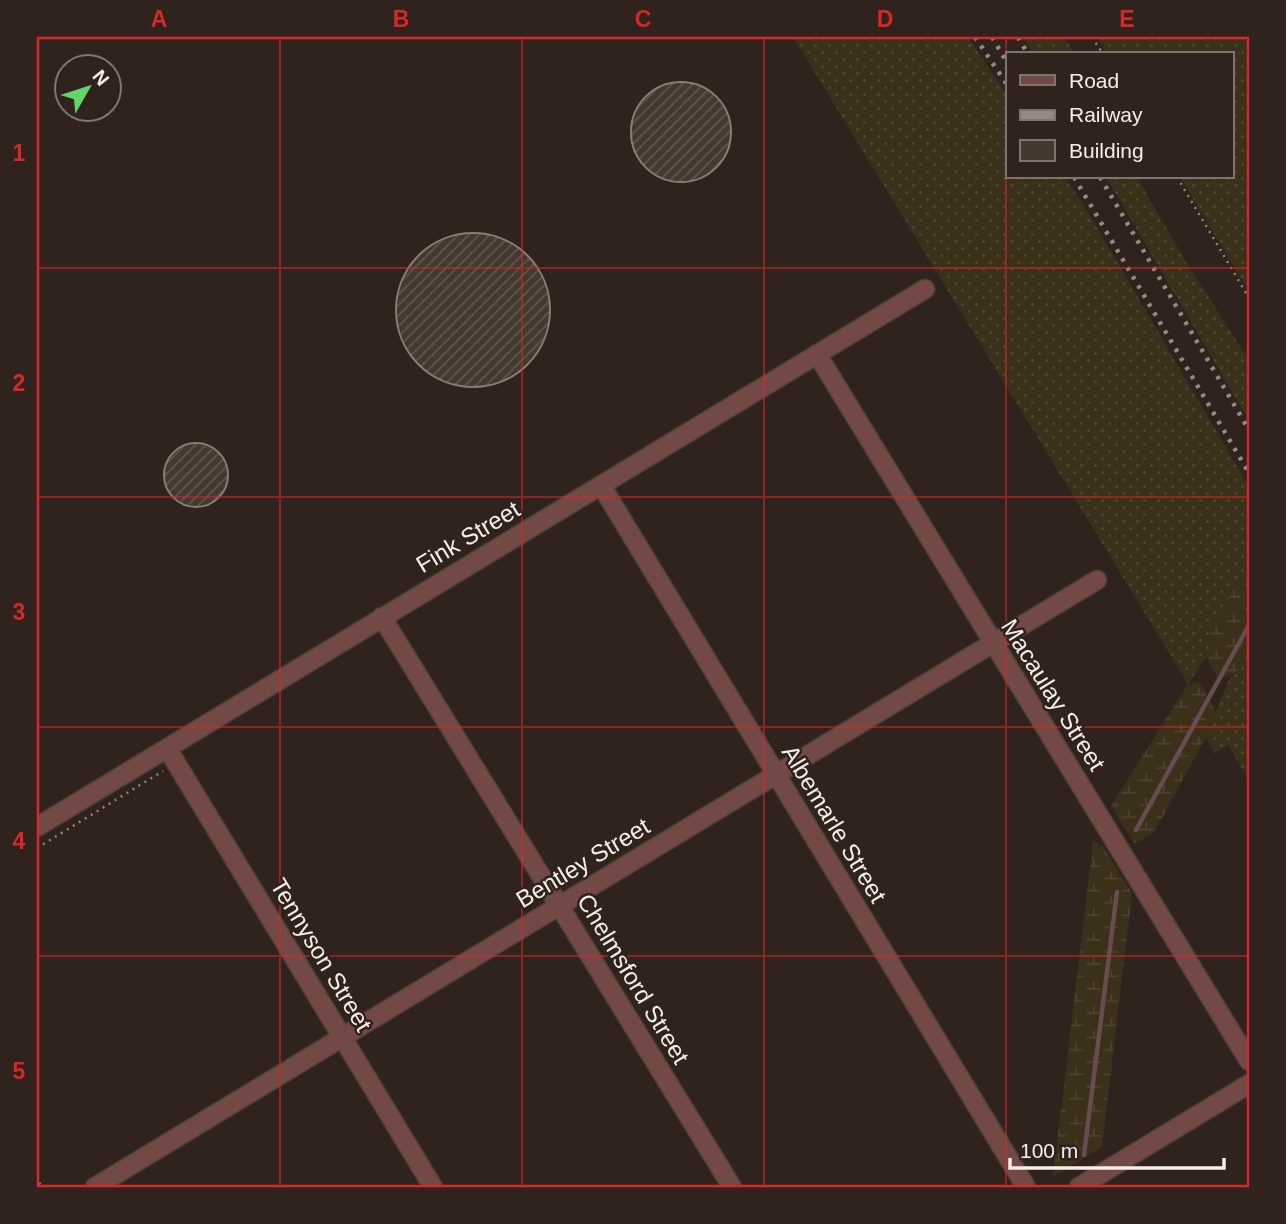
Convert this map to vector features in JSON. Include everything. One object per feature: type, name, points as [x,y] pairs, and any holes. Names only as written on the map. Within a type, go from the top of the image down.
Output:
[{"type":"street","name":"Fink Street","points":[[37,827],[171,756],[382,617],[925,289]]},
{"type":"street","name":"Macaulay Street","points":[[817,354],[1249,1061]]},
{"type":"street","name":"Albemarle Street","points":[[601,485],[1026,1187]]},
{"type":"street","name":"Bentley Street","points":[[95,1187],[1097,580]]},
{"type":"street","name":"Chelmsford Street","points":[[382,617],[732,1187]]},
{"type":"street","name":"Tennyson Street","points":[[171,756],[433,1187]]},
{"type":"street","points":[[1079,1187],[1249,1084]]},
{"type":"path","points":[[1092,37],[1102,52]]},
{"type":"path","points":[[1178,178],[1249,298]]},
{"type":"path","points":[[37,848],[171,756]]},
{"type":"path","points":[[37,1176],[41,1187]]},
{"type":"green space","points":[[793,37],[968,37],[1006,94],[1006,178],[1065,178],[1085,207],[1249,487],[1249,579],[1212,648],[1188,684]]},
{"type":"green space","points":[[1023,37],[1065,37],[1074,52],[1032,52]]},
{"type":"green space","points":[[1097,37],[1249,37],[1249,292],[1181,178],[1234,178],[1234,52],[1106,52]]},
{"type":"green space","points":[[1107,178],[1138,178],[1189,267],[1249,360],[1249,421]]},
{"type":"green space","points":[[1249,563],[1250,650],[1242,666],[1218,679],[1206,656],[1213,625]]},
{"type":"green space","points":[[1249,655],[1249,782],[1228,745],[1215,753],[1205,737],[1231,676],[1240,669]]},
{"type":"green space","points":[[1200,682],[1215,710],[1213,724],[1155,831],[1135,844],[1111,806],[1188,684]]},
{"type":"green space","points":[[1093,842],[1103,846],[1132,894],[1102,1147],[1053,1177]]},
{"type":"building","points":[[681,82],[709,90],[723,104],[731,132],[723,160],[709,174],[681,182],[653,174],[639,160],[631,132],[639,104],[653,90]]},
{"type":"building","points":[[473,233],[502,239],[527,256],[544,281],[550,310],[544,339],[527,364],[502,381],[473,387],[444,381],[419,364],[402,339],[396,310],[402,281],[419,256],[444,239]]},
{"type":"building","points":[[196,443],[219,452],[228,475],[219,498],[196,507],[173,498],[164,475],[173,452]]},
{"type":"waterway","points":[[1136,830],[1249,625]]},
{"type":"waterway","points":[[1084,1155],[1117,892]]},
{"type":"railway","points":[[975,37],[1006,83]]},
{"type":"railway","points":[[992,37],[1006,61]]},
{"type":"railway","points":[[1018,37],[1027,52]]},
{"type":"railway","points":[[1075,178],[1249,473]]},
{"type":"railway","points":[[1101,178],[1249,430]]}]
